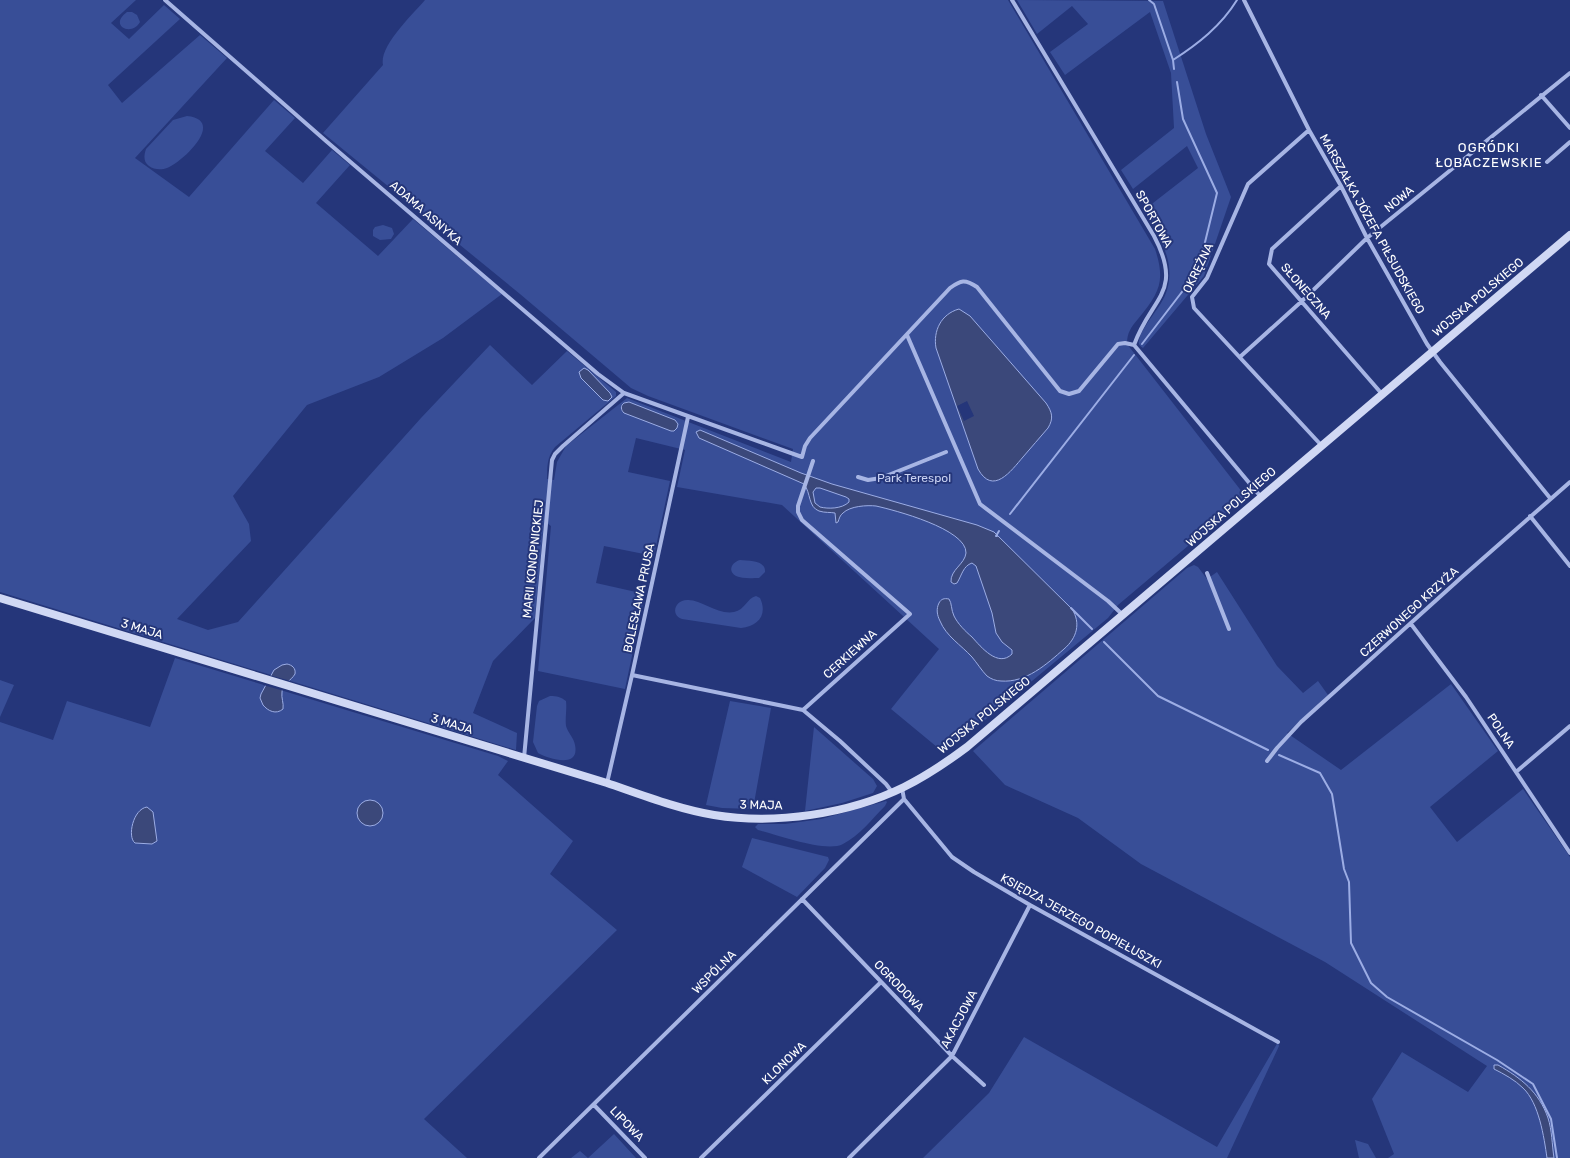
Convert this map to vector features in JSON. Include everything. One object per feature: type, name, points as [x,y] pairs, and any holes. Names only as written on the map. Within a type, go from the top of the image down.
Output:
[{"type":"street","name":"ADAMA ASNYKA","points":[[165,0],[598,374],[624,393],[688,417],[802,456],[805,446],[810,438],[907,335]]},
{"type":"street","name":"SPORTOWA","points":[[1012,0],[1086,121],[1154,236],[1163,255],[1166,273],[1164,290],[1138,334],[1134,345]]},
{"type":"street","name":"MARSZAŁKA JÓZEFA PIŁSUDSKIEGO","points":[[1244,0],[1309,130],[1341,186],[1367,238],[1432,352],[1550,498]]},
{"type":"street","name":"NOWA","points":[[1241,356],[1302,302],[1367,238],[1541,95],[1570,73]]},
{"type":"street","points":[[1541,95],[1570,128]]},
{"type":"street","name":"OKRĘŻNA","points":[[1309,130],[1248,184],[1207,278],[1192,297],[1194,308],[1241,356],[1322,446]]},
{"type":"street","points":[[1547,162],[1570,142]]},
{"type":"street","name":"SŁONECZNA","points":[[1341,186],[1272,249],[1269,264],[1382,395]]},
{"type":"street","name":"WOJSKA POLSKIEGO","points":[[902,788],[928,774],[967,747],[1570,235]]},
{"type":"street","points":[[1123,615],[1108,601],[980,504],[907,335],[950,288],[959,281],[968,281],[977,287],[1060,390],[1069,394],[1079,391],[1118,344],[1125,343],[1134,345],[1261,497]]},
{"type":"street","name":"MARII KONOPNICKIEJ","points":[[524,758],[552,460],[562,446],[624,393]]},
{"type":"street","name":"BOLESŁAWA PRUSA","points":[[607,783],[688,417]]},
{"type":"street","points":[[858,477],[868,480],[881,478],[946,452]]},
{"type":"street","name":"CERKIEWNA","points":[[803,710],[910,614],[802,520],[798,512],[798,506],[814,461]]},
{"type":"street","name":"CZERWONEGO KRZYŻA","points":[[1267,761],[1301,722],[1550,498],[1570,482]]},
{"type":"street","points":[[1530,516],[1570,566]]},
{"type":"street","points":[[1207,573],[1229,629]]},
{"type":"street","name":"3 MAJA","points":[[0,598],[607,783],[680,807],[715,815],[755,818],[790,817],[820,813],[848,807],[902,788]]},
{"type":"street","name":"POLNA","points":[[1411,624],[1466,697],[1570,853]]},
{"type":"street","points":[[632,675],[803,710],[840,741],[886,784],[892,792]]},
{"type":"street","points":[[1516,772],[1570,726]]},
{"type":"street","name":"KSIĘDZA JERZEGO POPIEŁUSZKI","points":[[902,788],[904,799],[952,857],[1030,905],[1278,1042]]},
{"type":"street","name":"WSPÓLNA","points":[[539,1158],[904,799]]},
{"type":"street","name":"OGRODOWA","points":[[802,899],[952,1056],[984,1085]]},
{"type":"street","name":"AKACJOWA","points":[[849,1158],[952,1056],[1030,905]]},
{"type":"street","name":"KLONOWA","points":[[701,1158],[881,982]]},
{"type":"street","name":"LIPOWA","points":[[594,1105],[645,1158]]},
{"type":"green space","name":"Park Terespol","points":[[0,0],[136,0],[111,23],[129,39],[164,5],[180,19],[108,85],[122,103],[200,35],[227,58],[135,158],[189,197],[274,100],[295,118],[265,151],[303,183],[332,150],[350,165],[316,203],[378,256],[413,219],[502,294],[443,338],[379,377],[307,405],[233,496],[249,524],[251,541],[177,619],[208,630],[238,622],[421,418],[490,345],[532,385],[567,351],[616,392],[616,396],[555,447],[549,458],[547,466],[547,479],[554,480],[557,462],[566,446],[627,398],[791,462],[793,449],[648,396],[631,388],[520,294],[323,133],[383,65],[383,57],[391,40],[425,0],[1008,0],[1155,249],[1160,270],[1160,279],[1156,294],[1130,330],[1127,344],[1246,497],[1118,605],[1108,618],[985,720],[943,752],[891,709],[939,649],[782,505],[677,487],[685,450],[636,438],[628,472],[670,481],[654,556],[604,546],[596,583],[645,594],[625,689],[538,671],[551,526],[544,521],[535,618],[493,661],[473,713],[517,733],[516,750],[0,592]]},
{"type":"green space","points":[[1017,0],[1163,1],[1206,134],[1231,197],[1204,276],[1143,348],[1139,343],[1141,335],[1164,297],[1169,279],[1169,268],[1164,248],[1144,210],[1198,168],[1187,146],[1133,189],[1121,170],[1174,128],[1171,73],[1150,12],[1065,75],[1050,52],[1088,24],[1072,6],[1037,34]]},
{"type":"green space","points":[[127,12],[132,12],[137,15],[140,22],[132,29],[123,28],[120,22],[122,17]]},
{"type":"green space","points":[[187,116],[198,119],[203,125],[198,141],[183,157],[167,168],[158,169],[149,166],[144,156],[146,149],[173,120]]},
{"type":"green space","points":[[383,225],[392,228],[394,234],[391,239],[380,240],[373,236],[373,230],[375,227]]},
{"type":"green space","points":[[740,560],[760,563],[765,568],[765,572],[759,578],[738,577],[733,574],[731,569],[737,561]]},
{"type":"green space","points":[[1194,565],[1198,567],[1207,579],[1217,572],[1277,666],[1303,693],[1318,681],[1328,695],[1287,733],[1341,770],[1451,684],[1498,751],[1430,807],[1457,842],[1523,789],[1570,857],[1570,1158],[1388,1158],[1394,1154],[1372,1099],[1402,1052],[1468,1092],[1487,1066],[1325,962],[1141,864],[1078,818],[1005,785],[973,751],[1187,568]]},
{"type":"green space","points":[[756,596],[760,598],[762,604],[762,614],[757,622],[747,627],[741,628],[682,619],[678,617],[675,611],[679,602],[692,600],[721,611],[734,612],[741,609],[750,599]]},
{"type":"green space","points":[[175,658],[498,756],[508,761],[498,775],[573,841],[550,874],[617,930],[424,1119],[467,1158],[0,1158],[0,722],[53,740],[67,701],[150,727]]},
{"type":"green space","points":[[0,680],[14,685],[0,717]]},
{"type":"green space","points":[[550,696],[559,697],[566,701],[566,726],[575,745],[573,757],[568,760],[549,758],[538,753],[533,742],[537,706],[539,701]]},
{"type":"green space","points":[[730,701],[771,708],[753,809],[722,808],[706,805]]},
{"type":"green space","points":[[814,727],[873,779],[877,786],[873,793],[842,803],[805,811]]},
{"type":"green space","points":[[886,801],[885,806],[860,832],[849,841],[835,846],[814,845],[758,830],[755,827],[758,824],[785,824],[821,819]]},
{"type":"green space","points":[[752,838],[828,857],[829,860],[825,868],[797,897],[742,867]]},
{"type":"green space","points":[[1024,1037],[1217,1147],[1278,1042],[1279,1046],[1227,1158],[923,1158],[989,1093]]},
{"type":"green space","points":[[614,1134],[636,1158],[588,1158]]},
{"type":"green space","points":[[1355,1140],[1368,1144],[1376,1158],[1359,1158]]},
{"type":"green space","points":[[580,1151],[588,1158],[571,1158]]},
{"type":"shaded area","points":[[959,309],[970,316],[1046,403],[1052,415],[1050,424],[1045,432],[1013,469],[996,481],[984,477],[978,469],[936,348],[936,335],[940,324],[947,315]]},
{"type":"shaded area","points":[[584,368],[588,370],[610,393],[612,397],[608,401],[603,400],[581,378],[579,372]]},
{"type":"shaded area","points":[[629,402],[675,420],[678,424],[677,428],[674,431],[671,431],[624,413],[621,407],[624,403]]},
{"type":"shaded area","points":[[700,430],[801,473],[832,484],[977,525],[994,532],[1072,609],[1075,614],[1077,625],[1075,635],[1068,645],[1050,661],[1027,676],[1010,681],[999,681],[990,678],[972,657],[946,631],[939,619],[937,608],[940,602],[943,599],[949,599],[953,614],[958,622],[964,630],[985,650],[1001,659],[1007,658],[1012,654],[1012,650],[1002,642],[996,633],[992,613],[976,566],[972,563],[969,564],[957,583],[954,584],[951,582],[951,578],[955,570],[965,557],[966,553],[963,544],[955,536],[913,516],[876,506],[854,507],[842,514],[836,523],[835,513],[823,512],[815,509],[811,503],[804,484],[699,438],[696,432]],"holes":[[[816,488],[846,497],[849,499],[849,502],[843,506],[835,508],[820,507],[815,503],[813,492]]]},
{"type":"shaded area","points":[[287,664],[293,667],[295,674],[282,689],[283,709],[278,712],[272,712],[263,705],[260,698],[261,694],[274,670]]},
{"type":"shaded area","points":[[370,800],[379,804],[383,813],[379,822],[370,826],[361,822],[357,813],[361,804]]},
{"type":"shaded area","points":[[147,807],[153,812],[157,841],[152,844],[135,843],[133,840],[132,830],[135,818],[142,809]]},
{"type":"shaded area","points":[[1494,1065],[1498,1065],[1522,1081],[1540,1101],[1548,1118],[1554,1158],[1547,1158],[1540,1121],[1529,1094],[1516,1082],[1494,1069]]},
{"type":"pier","points":[[967,401],[974,416],[964,421],[957,406]]},
{"type":"pier","points":[[269,675],[291,681],[284,691],[263,685]]},
{"type":"waterway","points":[[1149,0],[1154,4],[1173,60],[1174,69]]},
{"type":"waterway","points":[[1173,60],[1208,34],[1224,18],[1237,0]]},
{"type":"waterway","points":[[1142,344],[1198,271],[1217,193],[1183,119],[1177,82]]},
{"type":"waterway","points":[[1010,514],[1134,355]]},
{"type":"waterway","points":[[997,536],[999,531]]},
{"type":"waterway","points":[[1071,608],[1092,629]]},
{"type":"waterway","points":[[1104,642],[1158,696],[1268,750]]},
{"type":"waterway","points":[[1279,755],[1320,773],[1332,794],[1344,869],[1349,882],[1351,943],[1371,983],[1387,997],[1497,1060],[1533,1084],[1551,1119],[1557,1158]]},
{"type":"district","name":"OGRÓDKI ŁOBACZEWSKIE","points":[[1489,154]]}]
